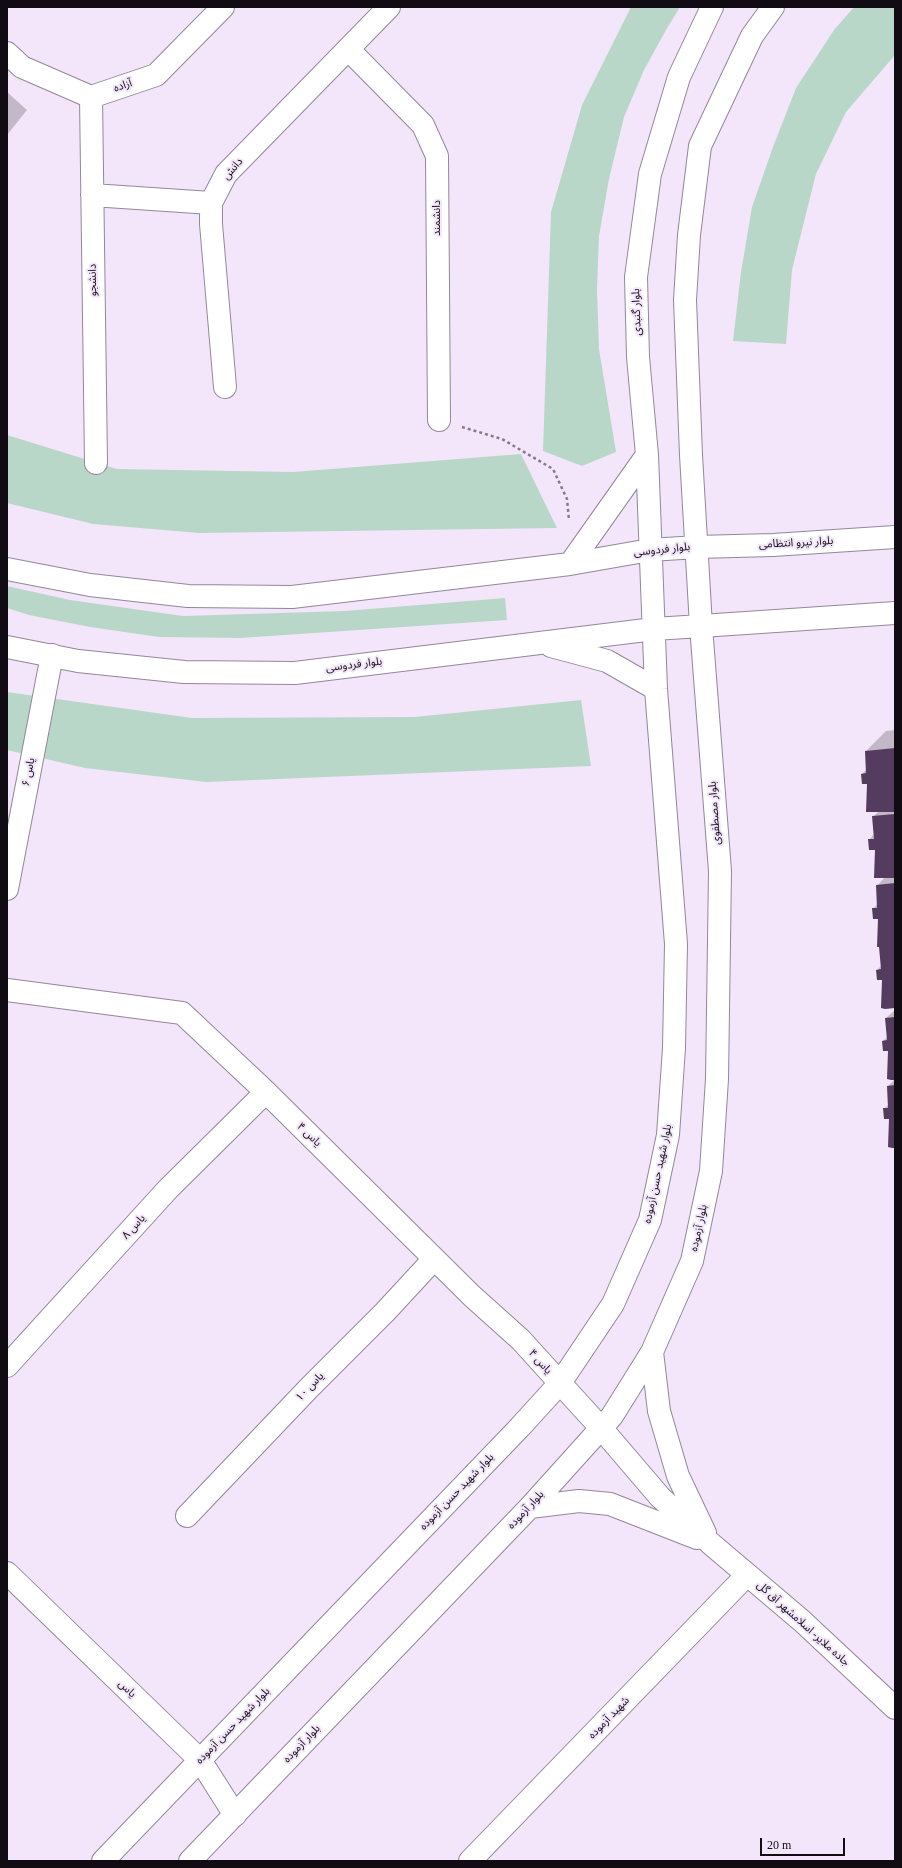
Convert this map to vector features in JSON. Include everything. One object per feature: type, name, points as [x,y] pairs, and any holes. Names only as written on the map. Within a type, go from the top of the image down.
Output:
[{"type":"main road","name":"آزاده","points":[[90,97],[156,75],[223,7]]},
{"type":"main road","name":"دانش","points":[[211,203],[226,174],[389,7]]},
{"type":"main road","name":"بلوار گنبدی","points":[[654,629],[647,454],[638,357],[636,277],[650,174],[679,77],[712,7]]},
{"type":"main road","points":[[697,547],[691,455],[685,300],[689,235],[700,146],[752,36],[773,7]]},
{"type":"main road","name":"دانشمند","points":[[348,49],[423,125],[437,156],[439,420]]},
{"type":"main road","points":[[7,53],[22,67],[90,97]]},
{"type":"main road","name":"دانشجو","points":[[90,97],[96,463]]},
{"type":"main road","points":[[92,195],[211,203],[225,387]]},
{"type":"main road","points":[[570,564],[647,454]]},
{"type":"main road","name":"بلوار نیرو انتظامی","points":[[697,547],[773,545],[895,537]]},
{"type":"main road","name":"بلوار فردوسی","points":[[7,569],[90,586],[188,596],[292,597],[570,564],[650,550],[697,547]]},
{"type":"main road","name":"بلوار مصطفوی","points":[[697,547],[701,626],[720,871],[717,1079]]},
{"type":"main road","points":[[701,626],[895,613]]},
{"type":"main road","name":"بلوار فردوسی","points":[[7,647],[78,661],[184,672],[295,673],[654,629],[701,626]]},
{"type":"main road","points":[[654,629],[656,689]]},
{"type":"main road","points":[[540,643],[607,661],[656,689]]},
{"type":"main road","name":"یاس ۶","points":[[7,889],[52,655]]},
{"type":"main road","name":"بلوار شهید حسن آزموده","points":[[103,1861],[560,1383],[613,1304],[650,1220],[668,1135],[674,1048],[676,944],[656,689]]},
{"type":"main road","name":"یاس ۴","points":[[7,990],[182,1013],[266,1092],[472,1296],[521,1340],[601,1428]]},
{"type":"main road","name":"بلوار آزموده","points":[[190,1861],[530,1507],[612,1416],[652,1352],[692,1261],[711,1171],[717,1079]]},
{"type":"main road","name":"یاس ۸","points":[[7,1366],[168,1189],[266,1092]]},
{"type":"main road","name":"یاس ۱۰","points":[[187,1516],[309,1388],[385,1312],[434,1259]]},
{"type":"main road","points":[[652,1352],[659,1411],[678,1476],[710,1543]]},
{"type":"main road","name":"جاده ملایر- اسلامشهر آق گل","points":[[601,1428],[660,1497],[710,1543],[802,1621],[895,1708]]},
{"type":"main road","points":[[530,1507],[579,1501],[610,1504],[710,1543]]},
{"type":"main road","name":"یاس","points":[[7,1574],[200,1760],[234,1814]]},
{"type":"main road","name":"شهید آزموده","points":[[470,1861],[747,1575]]},
{"type":"path","points":[[439,420],[502,439],[553,469],[567,499],[571,534],[570,564]]},
{"type":"green space","points":[[631,7],[680,7],[644,70],[624,117],[609,179],[599,236],[597,290],[599,349],[616,452],[582,466],[543,451],[551,212],[582,105]]},
{"type":"green space","points":[[854,7],[895,7],[895,55],[846,112],[816,174],[792,270],[786,344],[733,341],[741,272],[752,207],[773,147],[796,88],[834,30]]},
{"type":"green space","points":[[7,435],[117,469],[293,472],[521,454],[557,528],[199,533],[93,524],[7,503]]},
{"type":"green space","points":[[7,586],[70,600],[183,616],[345,611],[505,598],[507,620],[240,638],[159,637],[90,627],[29,615],[7,608]]},
{"type":"green space","points":[[7,692],[192,718],[415,717],[581,700],[591,766],[206,782],[85,768],[7,750]]},
{"type":"building","points":[[895,748],[895,812],[866,812],[867,784],[862,784],[861,774],[866,773],[865,751]]},
{"type":"building","points":[[895,814],[895,878],[874,878],[875,850],[869,850],[868,839],[874,839],[872,816]]},
{"type":"building","points":[[895,883],[895,1008],[885,1009],[881,1008],[882,980],[877,980],[876,970],[881,969],[879,947],[877,947],[878,919],[873,919],[872,908],[877,908],[876,885]]},
{"type":"building","points":[[895,1017],[895,1080],[891,1080],[887,1079],[888,1051],[883,1051],[882,1041],[887,1040],[885,1018]]},
{"type":"building","points":[[895,1085],[895,1148],[892,1148],[888,1147],[889,1119],[884,1119],[883,1108],[888,1108],[887,1086]]}]
